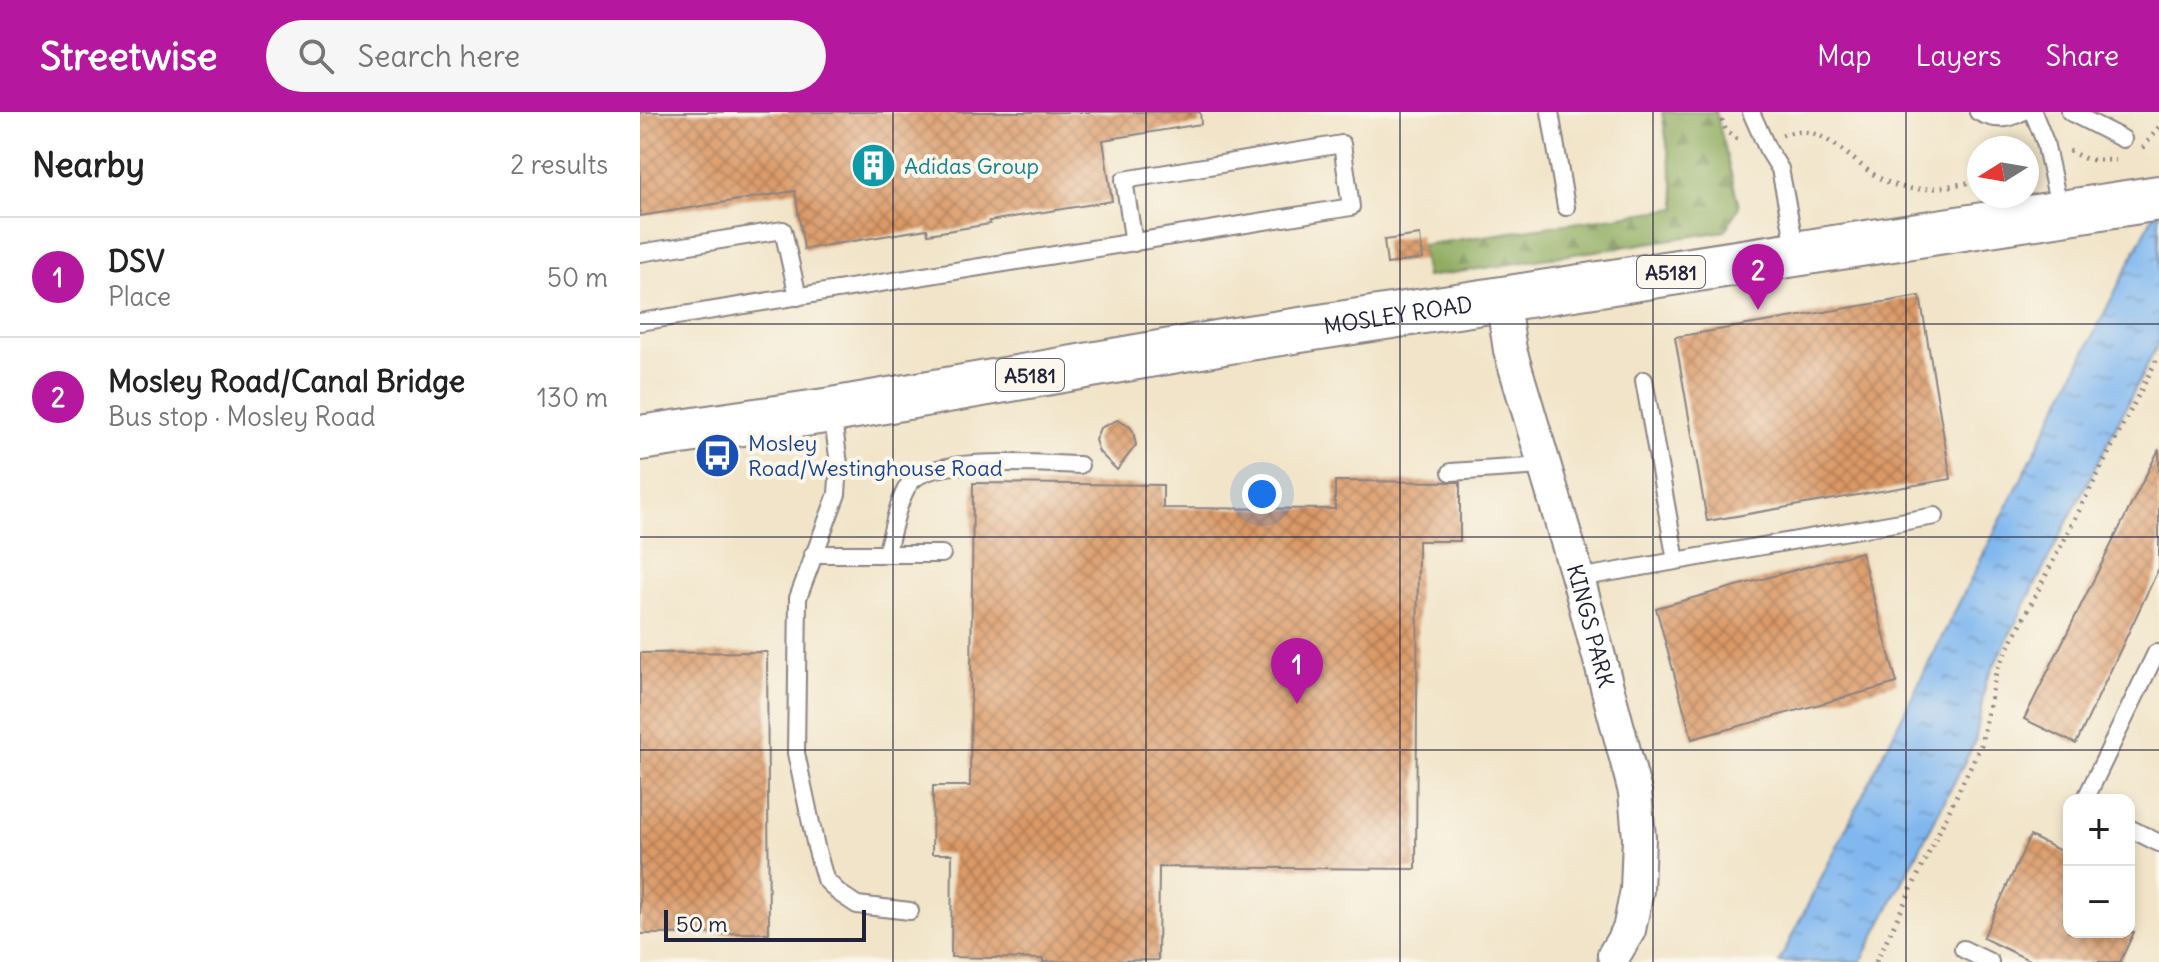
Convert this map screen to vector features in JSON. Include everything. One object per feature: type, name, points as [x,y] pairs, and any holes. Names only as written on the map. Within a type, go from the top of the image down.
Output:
[{"type":"main road","name":"MOSLEY ROAD","points":[[640,438],[832,410],[1229,341],[2159,198]]},
{"type":"street","name":"KINGS PARK","points":[[1502,298],[1510,350],[1578,578],[1635,792],[1639,838],[1637,890],[1629,930],[1611,958]]},
{"type":"lane","points":[[1550,112],[1566,207]]},
{"type":"lane","points":[[1751,112],[1780,169],[1796,253]]},
{"type":"lane","points":[[1978,112],[1997,119],[2022,112]]},
{"type":"lane","points":[[2033,112],[2045,142],[2060,213]]},
{"type":"lane","points":[[2070,112],[2123,139]]},
{"type":"lane","points":[[640,322],[1134,243],[1351,207],[1342,144],[1124,180],[1134,243]]},
{"type":"lane","points":[[640,253],[783,230],[798,297]]},
{"type":"lane","points":[[1644,380],[1676,561]]},
{"type":"lane","points":[[832,410],[839,479],[837,494],[798,598],[796,753],[825,879],[857,905],[910,911]]},
{"type":"lane","points":[[886,554],[905,491],[910,481],[922,472],[997,462],[1080,465]]},
{"type":"lane","points":[[1451,472],[1543,466]]},
{"type":"lane","points":[[1578,578],[1935,516]]},
{"type":"lane","points":[[813,554],[942,554]]},
{"type":"lane","points":[[2088,794],[2156,653],[2159,655]]},
{"type":"lane","points":[[2135,831],[2159,843]]},
{"type":"lane","points":[[1963,949],[1990,962]]},
{"type":"path","points":[[1764,141],[1791,132],[1814,132],[1890,184],[1914,189],[1967,182]]},
{"type":"path","points":[[1876,962],[1981,745],[1996,672],[2159,355]]},
{"type":"green space","points":[[1662,112],[1716,112],[1739,206],[1725,231],[1426,277],[1421,245],[1677,208]]},
{"type":"water","points":[[2159,204],[2159,342],[1986,681],[1975,742],[1861,962],[1779,962]]},
{"type":"building","name":"Adidas Group","points":[[640,112],[1200,112],[1201,124],[1103,140],[1112,201],[928,234],[927,229],[804,249],[795,191],[640,216]]},
{"type":"building","points":[[1420,235],[1423,259],[1387,264],[1384,240]]},
{"type":"building","points":[[1920,296],[1951,479],[1707,521],[1675,337]]},
{"type":"building","points":[[1117,420],[1133,431],[1136,445],[1117,470],[1099,452],[1095,440],[1100,428]]},
{"type":"building","points":[[2159,449],[2159,568],[2076,744],[2024,719]]},
{"type":"building","points":[[1335,481],[1460,482],[1460,541],[1418,541],[1416,869],[1159,867],[1158,960],[1043,962],[1043,959],[951,957],[952,854],[932,854],[933,786],[970,786],[973,483],[1163,485],[1163,508],[1335,509]]},
{"type":"building","points":[[1861,552],[1897,683],[1692,739],[1656,608]]},
{"type":"building","points":[[767,652],[769,933],[640,934],[640,653]]},
{"type":"building","points":[[2030,836],[2063,852],[2063,938],[2131,938],[2120,962],[2033,962],[1983,938]]},
{"type":"place","name":"Adidas Group","points":[[873,166]]},
{"type":"place","name":"Mosley Road/Canal Bridge","points":[[1758,310]]},
{"type":"place","name":"Mosley Road/Westinghouse Road","points":[[717,456]]},
{"type":"place","name":"DSV","points":[[1297,704]]}]
